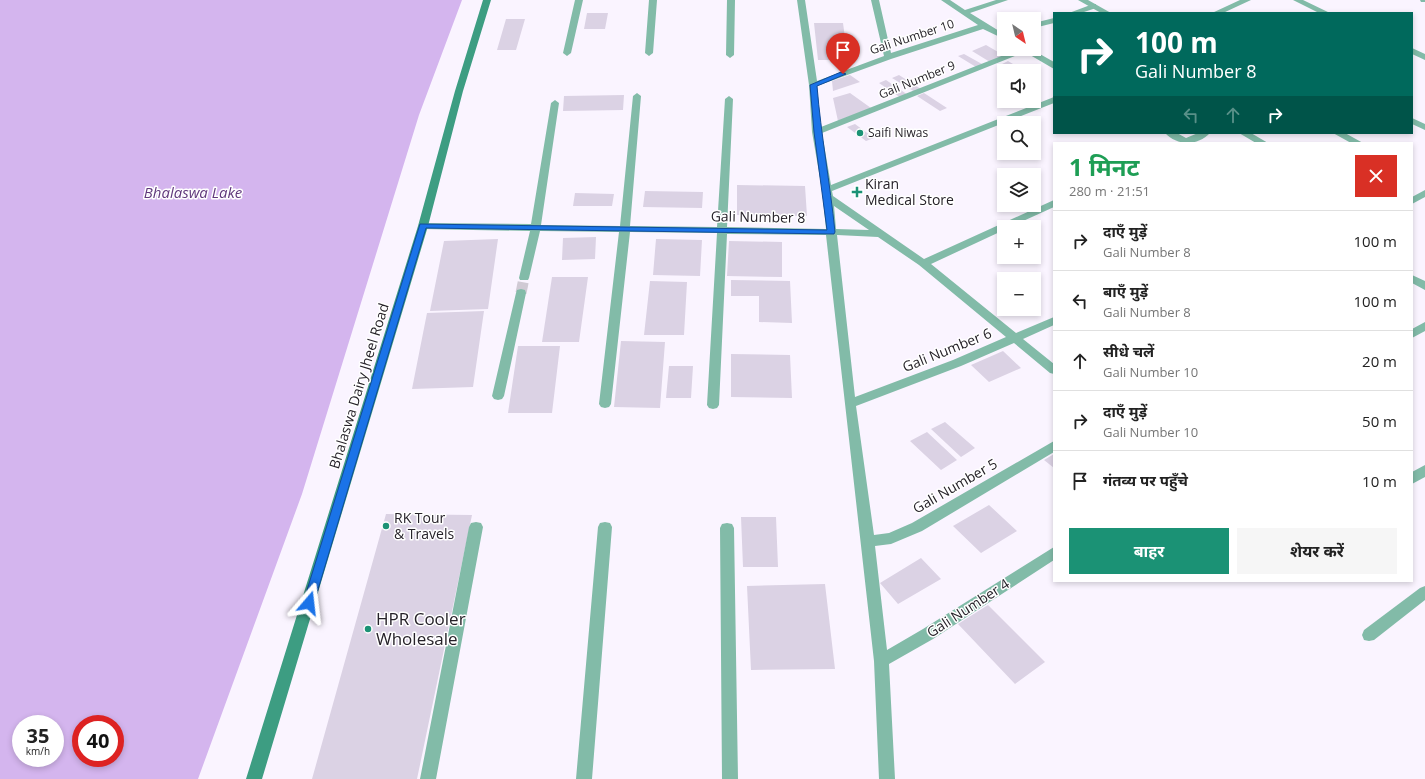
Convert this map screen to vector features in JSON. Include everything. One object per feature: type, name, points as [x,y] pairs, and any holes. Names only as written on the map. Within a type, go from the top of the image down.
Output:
[{"type":"street","name":"Bhalaswa Dairy Jheel Road","points":[[254,779],[423,226],[459,91],[486,0]]},
{"type":"street","points":[[567,52],[579,0]]},
{"type":"street","points":[[649,53],[653,0]]},
{"type":"street","points":[[730,55],[731,0]]},
{"type":"street","points":[[801,0],[813,85],[817,132],[827,194],[850,404],[868,542],[881,662],[887,779]]},
{"type":"street","points":[[875,0],[888,57]]},
{"type":"street","points":[[945,0],[962,13],[997,33]]},
{"type":"street","points":[[962,13],[1004,0]]},
{"type":"street","points":[[1082,0],[1105,12]]},
{"type":"street","points":[[1218,12],[1246,0]]},
{"type":"street","points":[[1297,0],[1324,12]]},
{"type":"street","points":[[1076,12],[1093,6]]},
{"type":"street","points":[[1041,24],[1053,20]]},
{"type":"street","name":"Gali Number 10","points":[[813,85],[888,57],[984,26]]},
{"type":"street","points":[[1413,51],[1425,57]]},
{"type":"street","name":"Gali Number 9","points":[[817,132],[1007,56]]},
{"type":"street","points":[[1037,56],[1053,65]]},
{"type":"street","points":[[605,404],[625,228],[637,96]]},
{"type":"street","points":[[713,405],[729,99]]},
{"type":"street","points":[[827,194],[1053,100]]},
{"type":"street","points":[[524,278],[536,227],[555,103]]},
{"type":"street","points":[[1413,121],[1425,127]]},
{"type":"street","points":[[1172,134],[1184,142]]},
{"type":"street","points":[[1188,142],[1203,134]]},
{"type":"street","points":[[1246,134],[1261,142]]},
{"type":"street","points":[[1340,134],[1356,142]]},
{"type":"street","points":[[1413,200],[1425,193]]},
{"type":"street","points":[[827,194],[923,263],[1053,369]]},
{"type":"street","points":[[923,263],[1053,203]]},
{"type":"street","name":"Gali Number 8","points":[[423,226],[625,228],[881,234]]},
{"type":"street","points":[[1413,279],[1425,286]]},
{"type":"street","points":[[498,396],[521,293]]},
{"type":"street","name":"Gali Number 6","points":[[850,404],[957,363],[1053,321]]},
{"type":"street","points":[[1413,333],[1425,326]]},
{"type":"street","name":"Gali Number 5","points":[[868,542],[892,538],[917,527],[1053,447]]},
{"type":"street","points":[[1413,478],[1425,470]]},
{"type":"street","points":[[428,779],[476,527]]},
{"type":"street","points":[[584,779],[604,527]]},
{"type":"street","points":[[727,528],[730,779]]},
{"type":"street","name":"Gali Number 4","points":[[881,662],[928,634],[1053,554]]},
{"type":"street","points":[[1369,635],[1425,592]]},
{"type":"water","name":"Bhalaswa Lake","points":[[0,0],[462,0],[419,115],[302,494],[198,779],[0,779]]},
{"type":"building","points":[[587,13],[608,13],[605,29],[584,29]]},
{"type":"building","points":[[506,19],[525,19],[516,50],[497,50]]},
{"type":"building","points":[[814,23],[843,23],[848,60],[818,60]]},
{"type":"building","points":[[986,45],[997,51],[997,56],[1005,56],[990,62],[972,51]]},
{"type":"building","points":[[964,54],[982,64],[976,67],[958,56]]},
{"type":"building","points":[[1008,61],[1013,64],[1002,64]]},
{"type":"building","points":[[850,75],[860,82],[833,91],[832,81]]},
{"type":"building","points":[[899,75],[921,89],[915,92],[892,78]]},
{"type":"building","points":[[886,80],[908,95],[901,98],[879,83]]},
{"type":"building","points":[[850,93],[871,108],[838,121],[833,98]]},
{"type":"building","points":[[924,93],[947,108],[940,111],[917,96]]},
{"type":"building","points":[[624,95],[623,110],[563,111],[564,96]]},
{"type":"building","name":"Saifi Niwas","points":[[855,124],[874,138],[866,141],[847,127]]},
{"type":"building","points":[[737,185],[805,186],[807,216],[737,215]]},
{"type":"building","points":[[645,191],[703,192],[702,208],[643,207]]},
{"type":"building","points":[[575,193],[614,194],[612,206],[573,206]]},
{"type":"building","points":[[596,237],[595,259],[562,260],[563,238]]},
{"type":"building","points":[[498,239],[488,309],[430,311],[444,241]]},
{"type":"building","points":[[656,239],[702,240],[700,276],[653,275]]},
{"type":"building","points":[[729,241],[782,242],[782,277],[727,276]]},
{"type":"building","points":[[552,277],[588,277],[579,342],[542,342]]},
{"type":"building","points":[[731,280],[790,281],[792,323],[759,322],[759,296],[731,296]]},
{"type":"building","points":[[650,281],[687,282],[684,335],[644,335]]},
{"type":"building","points":[[484,311],[473,387],[412,389],[427,313]]},
{"type":"building","points":[[621,341],[665,342],[660,408],[614,407]]},
{"type":"building","points":[[518,346],[560,346],[552,413],[508,413]]},
{"type":"building","points":[[1003,351],[1021,368],[989,382],[971,365]]},
{"type":"building","points":[[731,354],[790,355],[792,398],[731,397]]},
{"type":"building","points":[[669,366],[693,366],[691,398],[666,398]]},
{"type":"building","points":[[945,422],[975,448],[961,457],[931,429]]},
{"type":"building","points":[[927,432],[957,460],[941,470],[910,441]]},
{"type":"building","points":[[1053,455],[1053,467],[1044,460]]},
{"type":"building","points":[[989,505],[1017,531],[981,553],[953,526]]},
{"type":"building","points":[[386,514],[472,515],[417,779],[312,779]]},
{"type":"building","points":[[741,517],[776,517],[778,567],[743,567]]},
{"type":"building","points":[[921,558],[941,579],[898,604],[880,583]]},
{"type":"building","points":[[825,584],[835,669],[751,670],[747,586]]},
{"type":"building","points":[[988,605],[1045,662],[1015,684],[958,624]]},
{"type":"tunnel","points":[[521,293],[524,278]]},
{"type":"place","name":"Saifi Niwas","points":[[860,133]]},
{"type":"place","name":"Kiran Medical Store","points":[[857,192]]},
{"type":"place","name":"RK Tour & Travels","points":[[386,526]]},
{"type":"place","name":"HPR Cooler Wholesale","points":[[368,629]]},
{"type":"route","points":[[309,603],[423,226],[831,232],[827,190],[817,132],[813,85],[843,74]]}]
